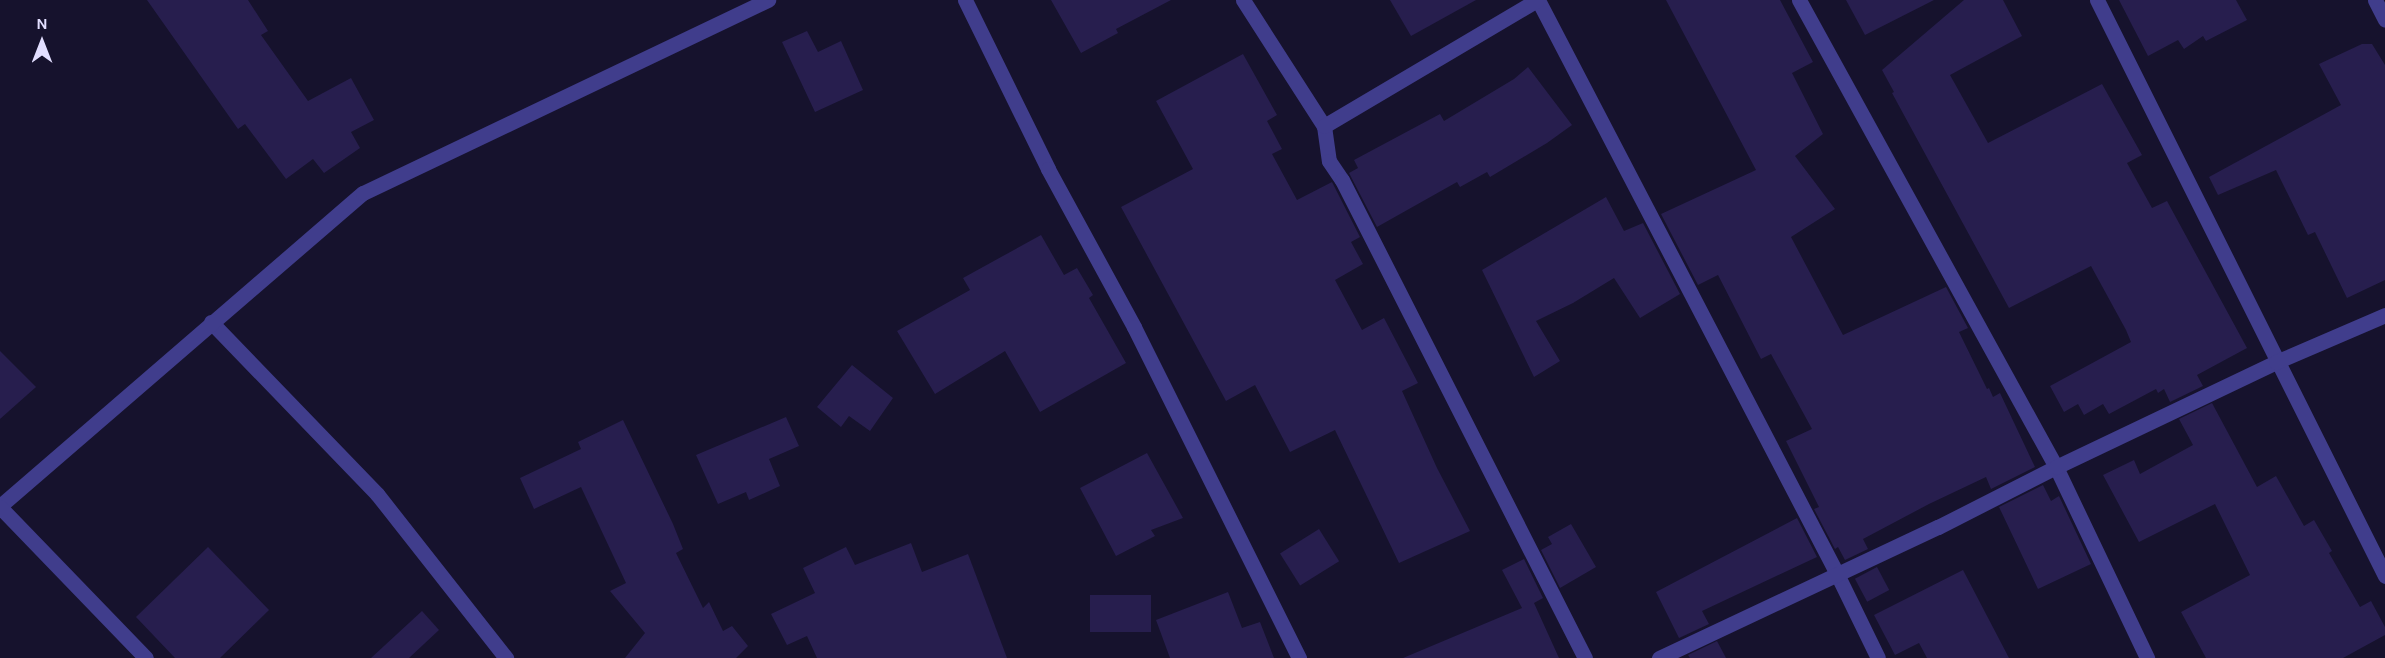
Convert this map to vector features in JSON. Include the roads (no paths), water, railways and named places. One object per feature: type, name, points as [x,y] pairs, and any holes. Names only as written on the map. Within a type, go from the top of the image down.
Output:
[{"type":"street","points":[[146,658],[0,507],[211,322],[363,193],[768,0]]},
{"type":"street","points":[[965,0],[1048,169],[1134,327],[1299,658]]},
{"type":"street","points":[[1243,0],[1324,126],[1329,161],[1342,180],[1585,658]]},
{"type":"street","points":[[1324,126],[1537,0],[1837,573],[1878,658]]},
{"type":"street","points":[[1799,0],[2056,467],[2147,658]]},
{"type":"street","points":[[2097,0],[2385,576]]},
{"type":"street","points":[[2375,0],[2385,20]]},
{"type":"street","points":[[1659,658],[1938,527],[2056,467],[2276,362],[2385,315]]},
{"type":"street","points":[[211,322],[377,494],[506,658]]}]
